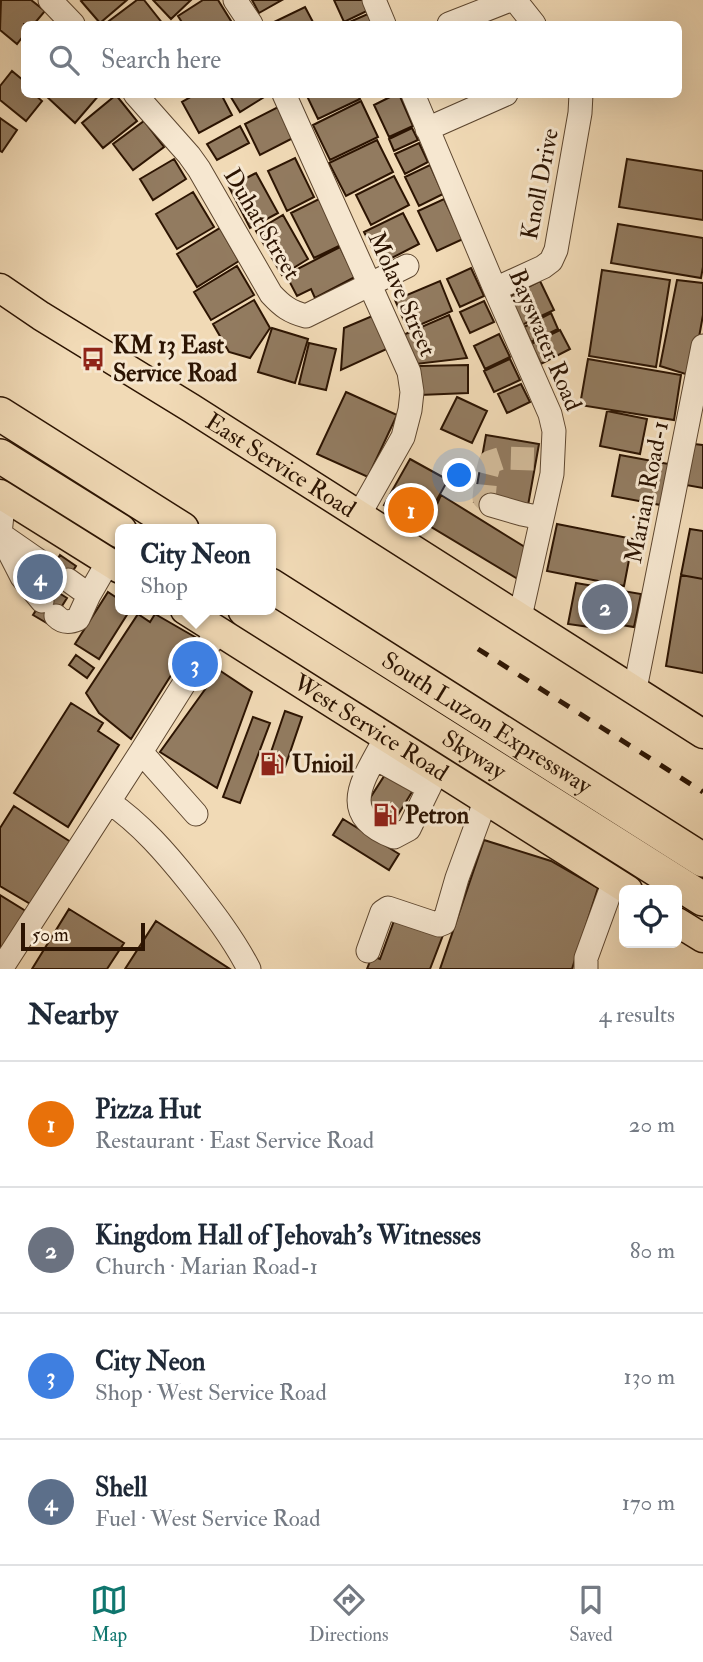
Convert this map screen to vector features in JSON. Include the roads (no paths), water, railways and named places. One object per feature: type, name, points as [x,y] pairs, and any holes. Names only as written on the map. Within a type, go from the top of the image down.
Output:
[{"type":"highway","points":[[0,414],[174,524]]},
{"type":"highway","points":[[0,426],[155,524]]},
{"type":"highway","points":[[0,456],[115,550]]},
{"type":"highway","points":[[1,487],[115,551]]},
{"type":"highway","name":"South Luzon Expressway","points":[[276,589],[703,860]]},
{"type":"highway","name":"Skyway","points":[[276,601],[703,870]]},
{"type":"highway","name":"Skyway","points":[[253,615],[703,899]]},
{"type":"highway","name":"South Luzon Expressway","points":[[221,620],[662,885]]},
{"type":"highway","points":[[682,898],[703,911]]},
{"type":"main road","name":"East Service Road","points":[[0,288],[703,734]]},
{"type":"main road","name":"West Service Road","points":[[203,615],[221,620],[381,747],[433,779],[486,799],[619,885]]},
{"type":"main road","points":[[682,925],[703,939]]},
{"type":"street","points":[[50,0],[70,21]]},
{"type":"street","points":[[235,0],[249,21]]},
{"type":"street","points":[[374,0],[383,21]]},
{"type":"street","points":[[457,21],[513,0],[531,21]]},
{"type":"street","name":"Duhat Street","points":[[139,98],[199,169],[271,294],[282,307],[306,316],[407,266]]},
{"type":"street","name":"Molave Street","points":[[286,98],[409,372],[412,392],[403,436],[359,516]]},
{"type":"street","name":"Bayswater Road","points":[[415,98],[555,431],[545,461],[542,518],[520,617]]},
{"type":"street","points":[[427,129],[497,98]]},
{"type":"street","name":"Knoll Drive","points":[[495,289],[543,267],[551,261],[556,250],[581,98]]},
{"type":"street","name":"Marian Road-1","points":[[635,689],[703,346]]},
{"type":"street","points":[[1,487],[0,534],[22,577],[62,622],[78,619],[89,595],[115,555]]},
{"type":"street","points":[[491,505],[542,518]]},
{"type":"street","points":[[0,534],[89,595]]},
{"type":"street","points":[[1,969],[141,752],[221,620]]},
{"type":"street","points":[[381,747],[358,797],[359,809],[372,825],[383,832],[394,837],[410,829],[433,779]]},
{"type":"street","points":[[141,752],[196,814]]},
{"type":"street","points":[[368,951],[382,912],[388,908],[439,925],[444,923],[457,878],[486,799]]},
{"type":"street","points":[[109,802],[126,813],[164,852],[219,920],[249,969]]},
{"type":"street","points":[[586,969],[586,958],[619,890]]},
{"type":"tunnel","points":[[491,505],[484,498],[490,462],[502,458],[537,459]]},
{"type":"railway","points":[[478,649],[703,792]]},
{"type":"place","name":"KM 13 East Service Road","points":[[93,359]]},
{"type":"place","name":"Pizza Hut","points":[[411,510]]},
{"type":"place","name":"Shell","points":[[40,577]]},
{"type":"place","name":"Kingdom Hall of Jehovah's Witnesses","points":[[605,607]]},
{"type":"place","name":"City Neon","points":[[195,664]]},
{"type":"place","name":"Unioil","points":[[272,764]]},
{"type":"place","name":"Petron","points":[[385,815]]}]
